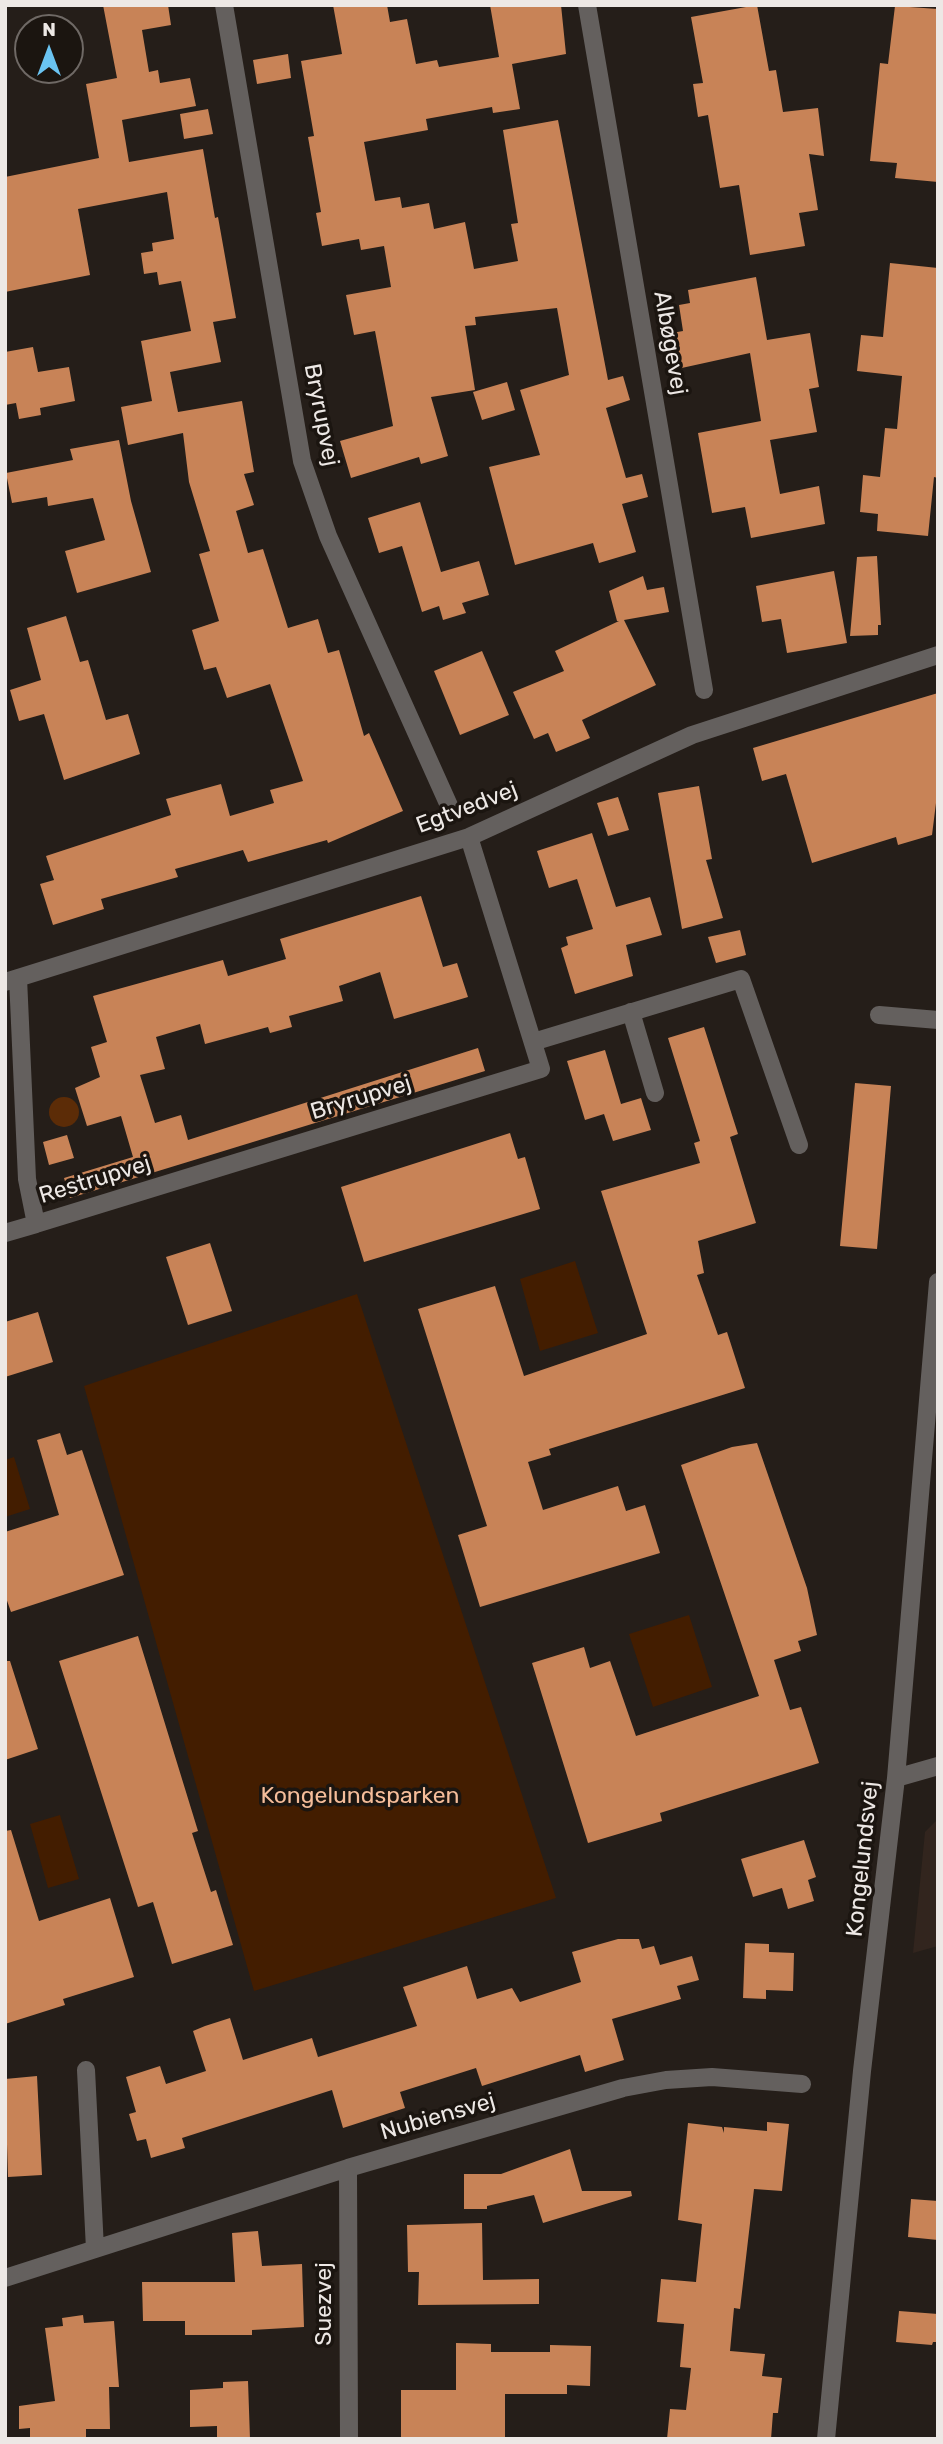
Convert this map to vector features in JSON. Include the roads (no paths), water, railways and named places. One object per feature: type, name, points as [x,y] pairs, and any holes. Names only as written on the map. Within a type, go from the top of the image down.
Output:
[{"type":"street","name":"Bryrupvej","points":[[224,5],[302,461],[328,536],[451,810]]},
{"type":"street","name":"Albøgevej","points":[[587,5],[705,690]]},
{"type":"street","name":"Egtvedvej","points":[[11,980],[469,837],[692,735],[938,655]]},
{"type":"street","name":"Bryrupvej","points":[[169,1183],[541,1069],[469,837]]},
{"type":"street","points":[[533,1042],[741,979],[799,1145]]},
{"type":"street","name":"Restrupvej","points":[[11,980],[27,1179],[36,1223]]},
{"type":"street","points":[[631,1012],[655,1093]]},
{"type":"street","points":[[879,1015],[938,1020]]},
{"type":"street","name":"Restrupvej","points":[[5,1233],[169,1183]]},
{"type":"street","name":"Kongelundsvej","points":[[826,2439],[862,2071],[896,1778],[938,1282]]},
{"type":"street","points":[[896,1778],[938,1766]]},
{"type":"street","points":[[86,2070],[95,2249]]},
{"type":"street","name":"Nubiensvej","points":[[5,2278],[348,2168],[623,2088],[666,2080],[712,2077],[802,2084]]},
{"type":"street","name":"Suezvej","points":[[348,2168],[349,2439]]},
{"type":"park label","name":"Kongelundsparken","points":[[360,1796]]}]
